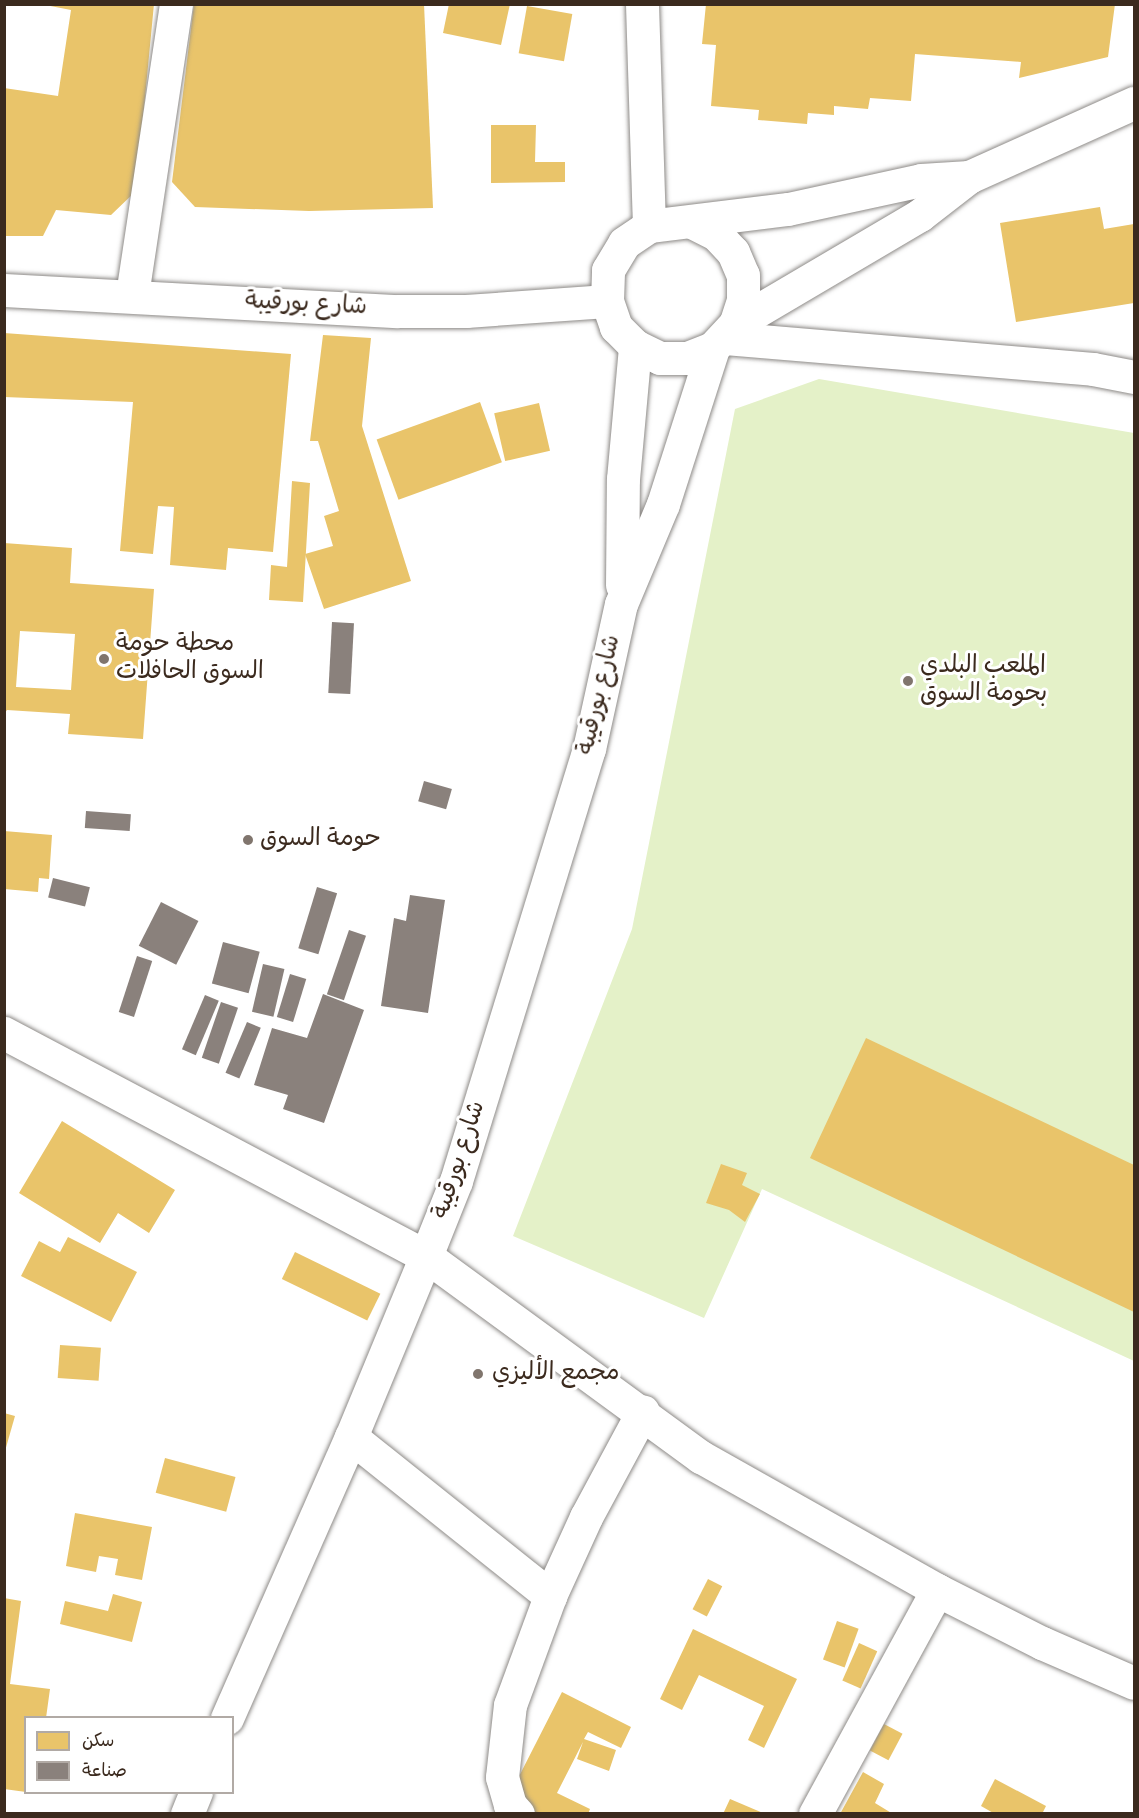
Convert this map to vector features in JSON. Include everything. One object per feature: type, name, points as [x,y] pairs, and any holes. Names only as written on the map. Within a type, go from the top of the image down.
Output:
[{"type":"main road","points":[[132,295],[176,4]]},
{"type":"main road","points":[[642,4],[649,226]]},
{"type":"main road","points":[[969,177],[921,180],[788,209],[694,223],[671,220],[649,226],[624,243],[608,270],[607,301],[616,327],[635,346],[660,358],[678,358],[724,337],[920,214],[969,177],[1134,103]]},
{"type":"main road","points":[[694,223],[716,234],[733,252],[743,275],[743,300],[724,337]]},
{"type":"main road","name":"شارع بورقيبة","points":[[4,290],[132,295],[397,311],[466,311],[607,301]]},
{"type":"main road","points":[[724,337],[1093,369],[1134,377]]},
{"type":"main road","name":"شارع بورقيبة","points":[[228,1716],[351,1437],[456,1181],[589,749],[621,604],[663,504],[724,337]]},
{"type":"main road","name":"شارع بورقيبة","points":[[621,604],[623,479],[635,346]]},
{"type":"main road","points":[[4,1033],[426,1256],[643,1411],[701,1457],[937,1590],[1042,1643],[1134,1683]]},
{"type":"main road","points":[[518,1814],[510,1805],[502,1777],[503,1748],[510,1705],[550,1596],[643,1411]]},
{"type":"main road","points":[[351,1437],[550,1596]]},
{"type":"main road","points":[[815,1814],[937,1590]]},
{"type":"main road","points":[[187,1814],[195,1794]]},
{"type":"green space","name":"الملعب البلدي بحومة السوق","points":[[819,379],[1134,433],[1134,1361],[762,1189],[704,1318],[513,1236],[632,929],[735,409]]},
{"type":"building: سكن","points":[[40,4],[154,4],[136,191],[111,215],[56,210],[43,236],[4,236],[4,88],[58,96],[71,10]]},
{"type":"building: سكن","points":[[194,4],[424,4],[433,208],[309,211],[195,207],[172,182]]},
{"type":"building: سكن","points":[[449,4],[510,4],[501,45],[443,33]]},
{"type":"building: سكن","points":[[706,4],[1115,4],[1108,57],[1019,78],[1021,62],[915,54],[911,101],[870,98],[868,109],[834,106],[834,115],[808,113],[807,124],[758,120],[759,110],[711,106],[716,45],[702,44]]},
{"type":"building: سكن","points":[[527,6],[572,14],[564,61],[519,53]]},
{"type":"building: سكن","points":[[491,125],[536,125],[535,162],[565,162],[565,182],[491,183]]},
{"type":"building: سكن","points":[[1100,207],[1104,229],[1134,224],[1134,303],[1016,322],[1000,223]]},
{"type":"building: سكن","points":[[4,333],[291,354],[273,552],[228,548],[226,570],[170,565],[174,507],[158,506],[153,554],[120,551],[133,402],[4,397]]},
{"type":"building: سكن","points":[[323,335],[371,338],[362,426],[411,581],[324,609],[305,554],[333,546],[324,516],[339,511],[318,441],[310,441]]},
{"type":"building: سكن","points":[[480,402],[502,462],[399,500],[377,440]]},
{"type":"building: سكن","points":[[539,403],[550,451],[505,461],[494,413]]},
{"type":"building: سكن","points":[[292,481],[310,483],[303,602],[269,600],[271,565],[287,567]]},
{"type":"building: سكن","points":[[4,543],[72,548],[70,583],[154,589],[143,739],[68,734],[70,714],[7,710],[4,714]],"holes":[[[20,631],[75,634],[71,690],[16,687]]]},
{"type":"building: سكن","points":[[4,831],[52,835],[49,879],[39,878],[38,892],[4,889]]},
{"type":"building: سكن","points":[[866,1038],[1134,1165],[1134,1312],[810,1158]]},
{"type":"building: سكن","points":[[62,1121],[175,1190],[149,1233],[118,1213],[100,1243],[19,1193]]},
{"type":"building: سكن","points":[[721,1164],[747,1173],[742,1185],[760,1194],[745,1222],[729,1210],[706,1203]]},
{"type":"building: سكن","points":[[68,1237],[137,1272],[111,1322],[21,1276],[39,1241],[60,1252]]},
{"type":"building: سكن","points":[[295,1252],[380,1294],[367,1321],[282,1279]]},
{"type":"building: سكن","points":[[60,1345],[101,1348],[99,1381],[58,1378]]},
{"type":"building: سكن","points":[[4,1413],[15,1416],[5,1451],[4,1451]]},
{"type":"building: سكن","points":[[165,1458],[236,1477],[226,1512],[156,1493]]},
{"type":"building: سكن","points":[[75,1513],[152,1527],[142,1580],[115,1575],[118,1559],[99,1556],[96,1572],[66,1566]]},
{"type":"building: سكن","points":[[708,1579],[722,1586],[707,1617],[693,1609]]},
{"type":"building: سكن","points":[[113,1594],[142,1602],[132,1642],[60,1624],[65,1601],[108,1611]]},
{"type":"building: سكن","points":[[4,1598],[21,1601],[10,1684],[50,1689],[46,1716],[24,1716],[24,1792],[4,1789]]},
{"type":"building: سكن","points":[[837,1621],[859,1629],[845,1667],[823,1660]]},
{"type":"building: سكن","points":[[693,1629],[797,1679],[764,1748],[748,1740],[764,1706],[699,1675],[682,1710],[660,1699]]},
{"type":"building: سكن","points":[[859,1643],[877,1651],[861,1689],[842,1680]]},
{"type":"building: سكن","points":[[562,1692],[631,1727],[621,1748],[588,1732],[584,1739],[616,1750],[609,1771],[577,1759],[583,1742],[557,1793],[590,1809],[588,1814],[539,1814],[508,1798]]},
{"type":"building: سكن","points":[[884,1724],[903,1734],[888,1760],[870,1750]]},
{"type":"building: سكن","points":[[863,1772],[884,1784],[875,1803],[893,1814],[840,1814]]},
{"type":"building: سكن","points":[[995,1779],[1046,1806],[1042,1814],[995,1814],[981,1806]]},
{"type":"building: سكن","points":[[730,1799],[763,1813],[763,1814],[723,1814]]},
{"type":"building: صناعة","points":[[332,622],[354,623],[350,694],[328,693]]},
{"type":"building: صناعة","points":[[424,781],[452,789],[446,809],[418,801]]},
{"type":"building: صناعة","points":[[86,811],[131,814],[130,831],[85,828]]},
{"type":"building: صناعة","points":[[53,878],[90,887],[85,907],[48,897]]},
{"type":"building: صناعة","points":[[317,887],[337,893],[318,954],[298,948]]},
{"type":"building: صناعة","points":[[410,895],[445,900],[428,1013],[381,1006],[394,918],[406,921]]},
{"type":"building: صناعة","points":[[161,902],[198,921],[176,965],[139,946]]},
{"type":"building: صناعة","points":[[349,930],[366,936],[344,1000],[327,994]]},
{"type":"building: صناعة","points":[[223,942],[260,952],[249,993],[212,984]]},
{"type":"building: صناعة","points":[[137,956],[152,961],[134,1017],[119,1012]]},
{"type":"building: صناعة","points":[[263,964],[284,969],[273,1017],[252,1012]]},
{"type":"building: صناعة","points":[[290,974],[306,979],[293,1022],[277,1017]]},
{"type":"building: صناعة","points":[[323,994],[364,1010],[324,1123],[283,1109],[288,1095],[254,1085],[272,1028],[307,1038]]},
{"type":"building: صناعة","points":[[205,995],[219,1001],[196,1055],[182,1049]]},
{"type":"building: صناعة","points":[[221,1002],[238,1008],[219,1064],[202,1058]]},
{"type":"building: صناعة","points":[[247,1022],[261,1028],[239,1078],[226,1073]]},
{"type":"place","name":"محطة حومة السوق الحافلات","points":[[104,659]]},
{"type":"place","name":"الملعب البلدي بحومة السوق","points":[[908,681]]},
{"type":"place","name":"حومة السوق","points":[[248,840]]},
{"type":"place","name":"مجمع الأليزي","points":[[478,1374]]}]
